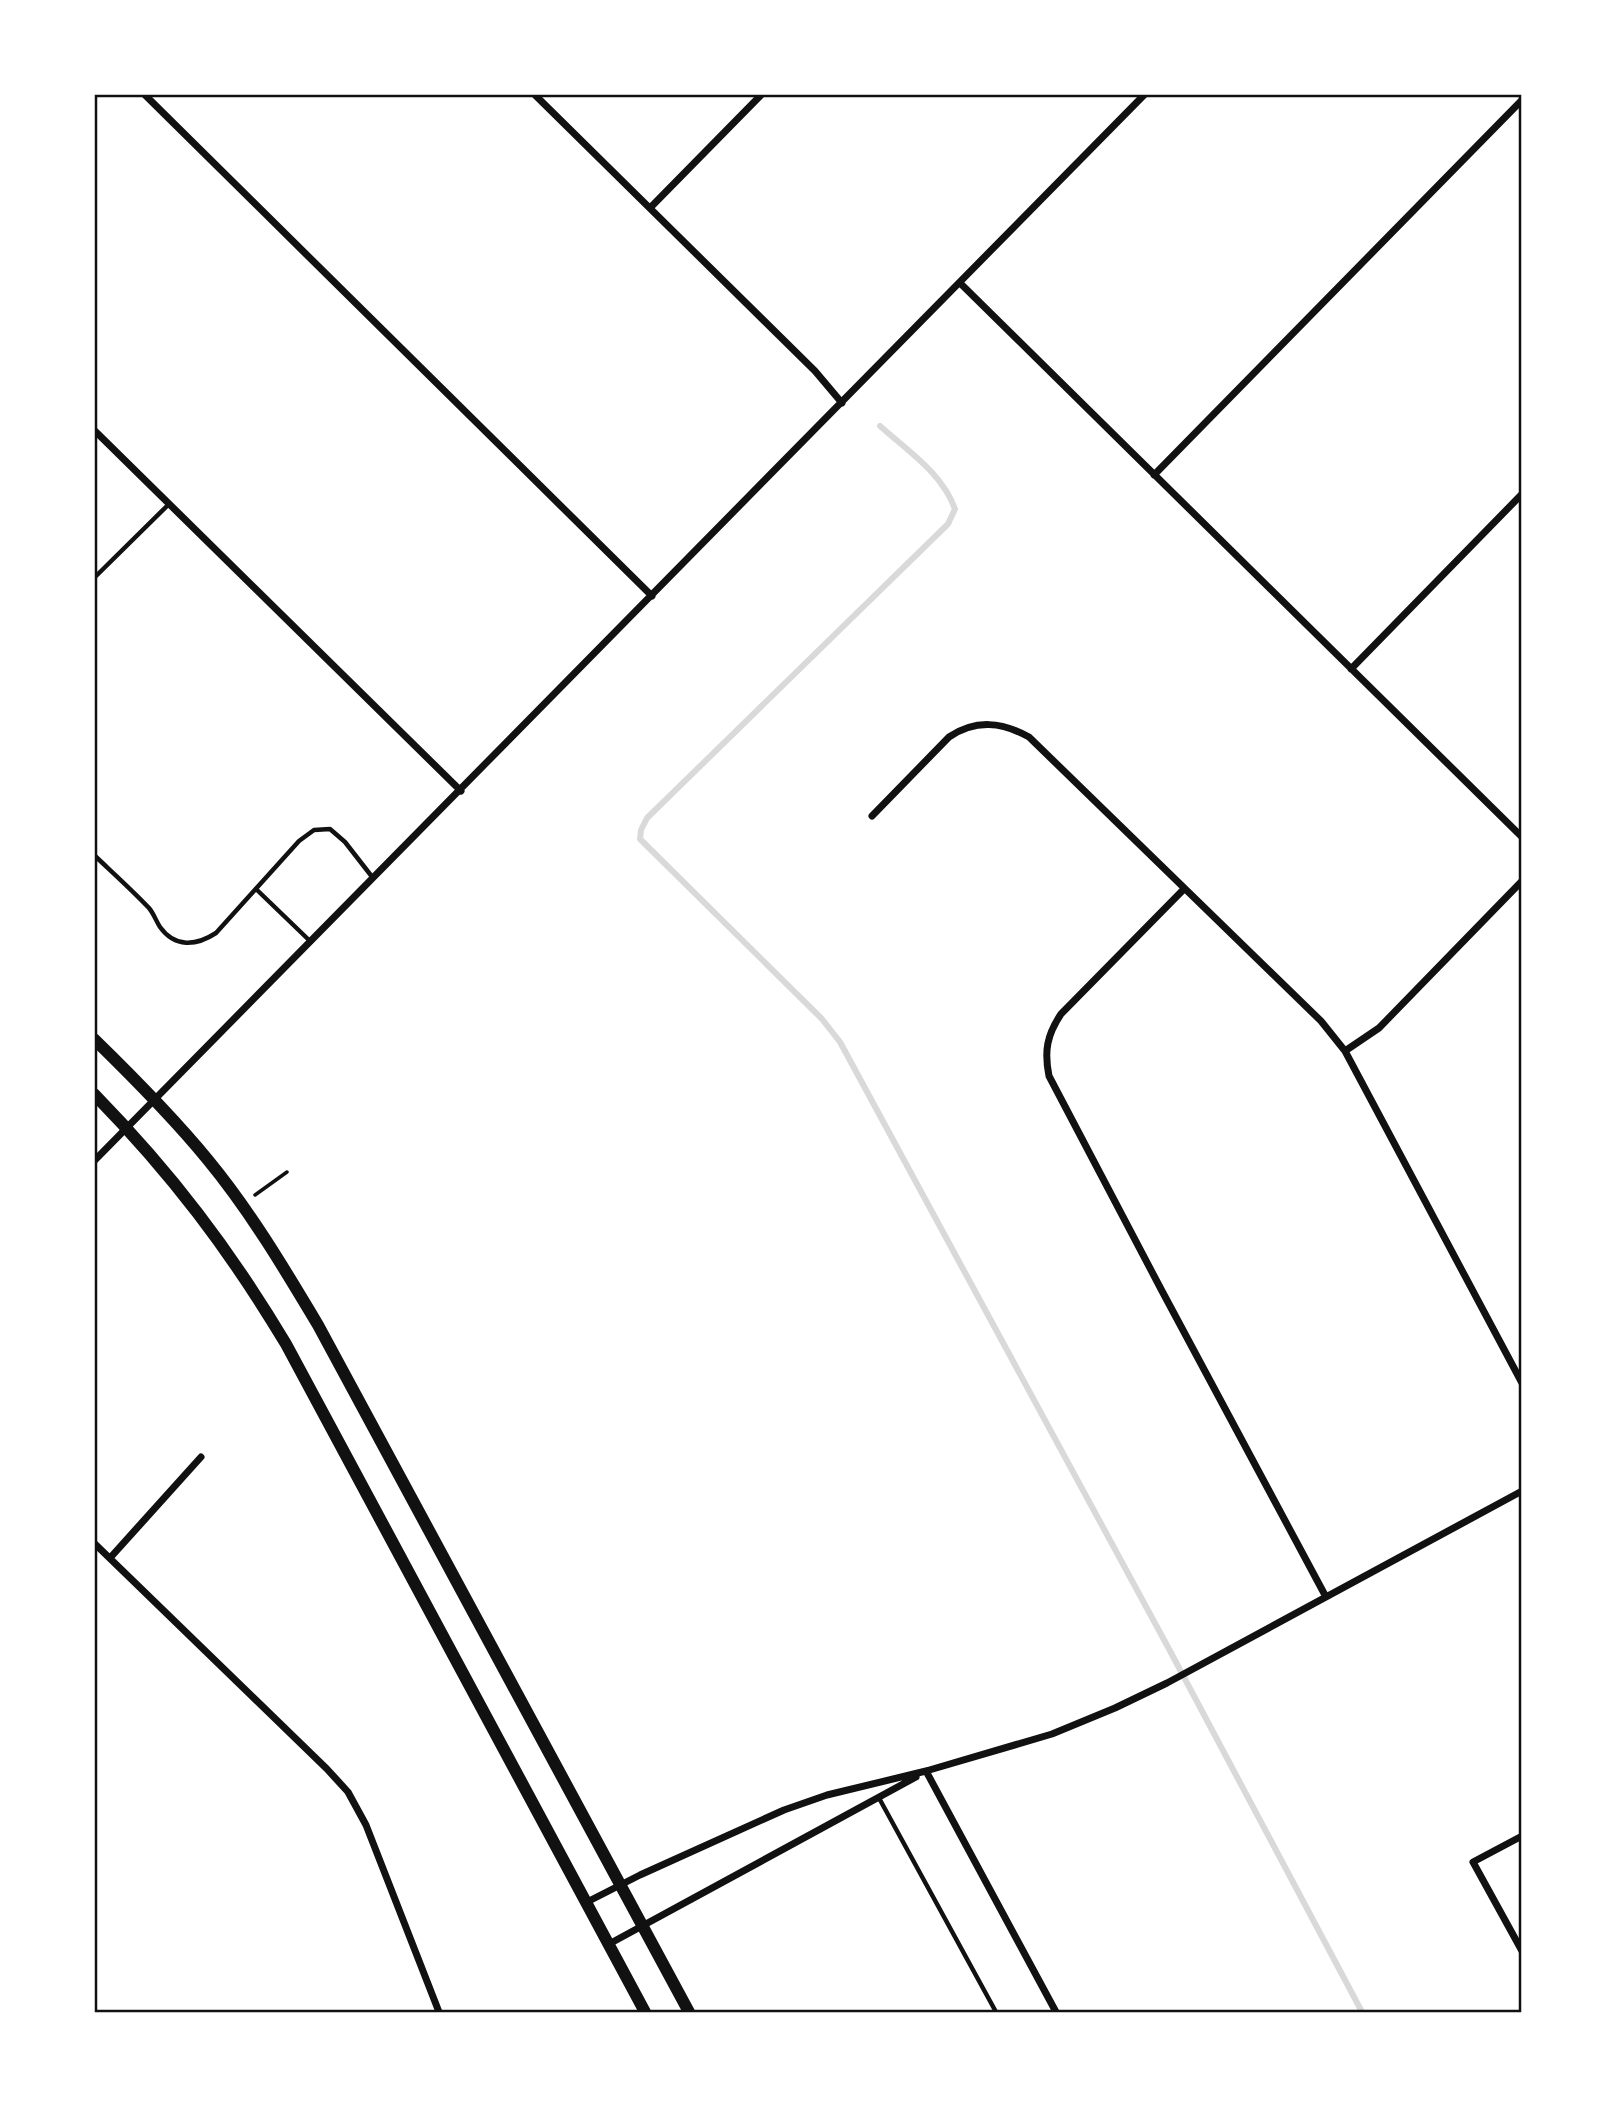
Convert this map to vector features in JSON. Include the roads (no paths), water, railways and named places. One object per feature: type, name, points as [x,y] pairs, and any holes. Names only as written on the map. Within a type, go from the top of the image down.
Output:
[{"type":"main road","points":[[94,1039],[155,1099],[208,1160],[281,1262],[318,1325],[689,2012]]},
{"type":"main road","points":[[94,1094],[169,1175],[212,1229],[265,1309],[645,2012]]},
{"type":"street","points":[[144,94],[652,596]]},
{"type":"street","points":[[534,94],[815,372],[842,403]]},
{"type":"street","points":[[650,208],[762,94]]},
{"type":"street","points":[[94,1161],[1146,94]]},
{"type":"street","points":[[1154,475],[1521,100]]},
{"type":"street","points":[[960,283],[1521,837]]},
{"type":"street","points":[[94,430],[461,791]]},
{"type":"street","points":[[1351,668],[1521,494]]},
{"type":"street","points":[[872,816],[949,737],[972,726],[992,723],[1029,737],[1321,1021],[1345,1051],[1521,1382]]},
{"type":"street","points":[[1345,1051],[1379,1028],[1521,880]]},
{"type":"street","points":[[1184,889],[1061,1014],[1051,1029],[1045,1059],[1049,1076],[1099,1172],[1326,1597]]},
{"type":"street","points":[[110,1559],[201,1457]]},
{"type":"street","points":[[587,1902],[784,1810],[827,1795],[926,1771],[1052,1734],[1115,1709],[1521,1491]]},
{"type":"street","points":[[94,1543],[348,1792],[366,1825],[439,2012]]},
{"type":"street","points":[[610,1944],[926,1771]]},
{"type":"street","points":[[926,1771],[1056,2012]]},
{"type":"street","points":[[1521,1836],[1473,1862],[1521,1951]]},
{"type":"lane","points":[[94,578],[169,503]]},
{"type":"lane","points":[[94,855],[152,911],[164,933],[181,943],[191,944],[205,941],[216,933],[299,841],[314,830],[330,829],[345,842],[374,879]]},
{"type":"lane","points":[[256,889],[311,942]]},
{"type":"lane","points":[[879,1797],[996,2012]]},
{"type":"waterway","points":[[880,426],[923,463],[942,484],[955,509],[948,524],[647,818],[640,839],[822,1019],[840,1042],[1362,2012]]}]
